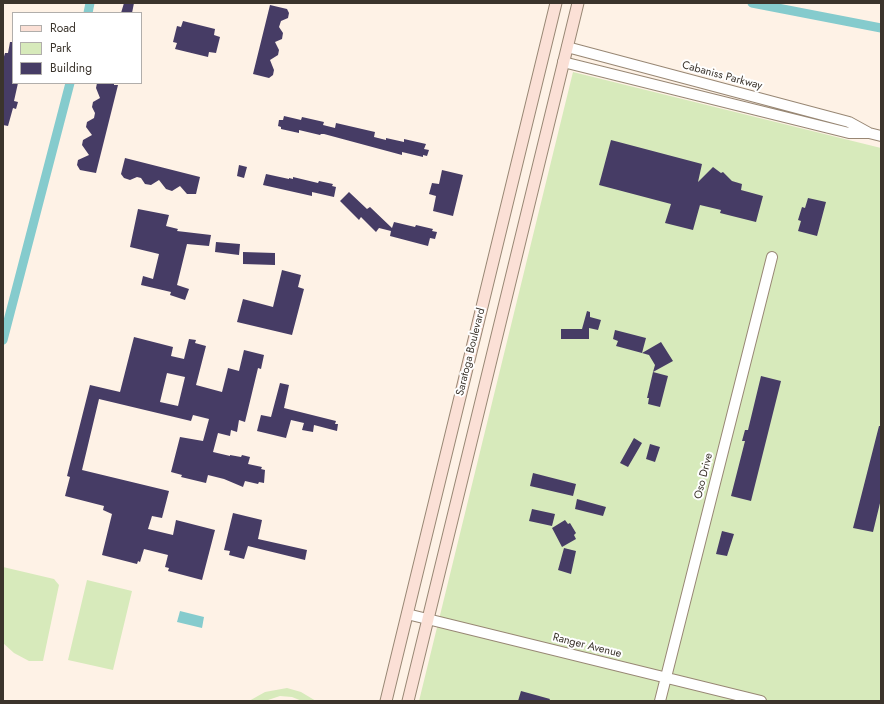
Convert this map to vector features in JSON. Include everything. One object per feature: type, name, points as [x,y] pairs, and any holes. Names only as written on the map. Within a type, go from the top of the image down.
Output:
[{"type":"main road","name":"Saratoga Boulevard","points":[[408,701],[578,3]]},
{"type":"main road","name":"Saratoga Boulevard","points":[[386,701],[554,6]]},
{"type":"street","name":"Cabaniss Parkway","points":[[567,47],[849,122],[869,133]]},
{"type":"street","name":"Cabaniss Parkway","points":[[563,62],[849,133],[869,133],[881,136]]},
{"type":"street","name":"Oso Drive","points":[[660,701],[772,257]]},
{"type":"street","name":"Ranger Avenue","points":[[407,614],[761,701]]},
{"type":"green space","points":[[573,72],[881,148],[881,701],[419,701]]},
{"type":"green space","points":[[3,567],[54,579],[59,585],[43,661],[29,661],[14,653],[3,643]]},
{"type":"green space","points":[[87,580],[132,591],[113,670],[68,660]]},
{"type":"green space","points":[[287,688],[301,692],[316,701],[302,701],[292,697],[280,696],[265,701],[249,701],[265,692]]},
{"type":"water","points":[[180,611],[204,617],[202,628],[177,622]]},
{"type":"building","points":[[124,3],[134,3],[132,12],[121,12]]},
{"type":"building","points":[[270,5],[287,9],[289,13],[288,18],[281,21],[279,27],[283,33],[282,39],[275,42],[279,50],[278,55],[270,60],[274,70],[273,75],[269,78],[253,74]]},
{"type":"building","points":[[183,21],[215,29],[214,35],[220,37],[216,53],[209,52],[208,57],[175,49],[177,43],[173,42],[177,26],[181,27]]},
{"type":"building","points":[[10,42],[12,42],[12,84],[18,84],[14,101],[18,102],[16,109],[13,108],[8,126],[3,125],[3,60],[5,53],[8,53]]},
{"type":"building","points":[[97,84],[118,85],[96,173],[80,170],[77,165],[78,160],[89,155],[82,145],[83,140],[92,135],[86,127],[87,122],[94,118],[95,113],[92,107],[93,102],[100,98],[96,88]]},
{"type":"building","points":[[284,116],[301,120],[302,117],[324,122],[323,125],[335,128],[336,123],[375,132],[374,137],[404,142],[404,139],[426,144],[424,149],[429,150],[427,156],[423,155],[423,157],[402,152],[402,155],[324,134],[320,135],[299,130],[299,133],[281,129],[281,127],[278,126],[279,120],[283,120]]},
{"type":"building","points":[[611,140],[702,164],[698,182],[713,167],[721,173],[723,172],[732,181],[742,184],[741,190],[763,196],[756,222],[720,213],[721,210],[700,205],[693,230],[665,223],[671,204],[599,185]]},
{"type":"building","points":[[125,158],[200,177],[196,194],[187,194],[180,186],[172,191],[166,189],[159,180],[151,185],[145,184],[141,178],[137,177],[130,180],[124,178],[121,174]]},
{"type":"building","points":[[239,165],[247,167],[244,178],[237,176]]},
{"type":"building","points":[[442,170],[463,175],[453,216],[433,211],[436,196],[429,194],[432,183],[439,184]]},
{"type":"building","points":[[266,174],[289,179],[293,179],[293,177],[318,183],[319,181],[333,184],[332,186],[336,187],[334,197],[312,192],[312,196],[263,185]]},
{"type":"building","points":[[349,192],[367,209],[370,207],[392,228],[394,222],[415,227],[416,225],[433,229],[432,231],[437,232],[435,239],[430,238],[428,246],[390,236],[391,231],[379,228],[376,232],[361,217],[359,220],[340,201]]},
{"type":"building","points":[[808,198],[826,202],[817,236],[798,231],[801,221],[798,220],[802,207],[805,208]]},
{"type":"building","points":[[138,209],[169,215],[166,226],[178,229],[177,231],[211,235],[209,246],[187,244],[177,285],[189,289],[185,300],[170,295],[171,292],[141,285],[143,276],[153,279],[159,254],[130,247]]},
{"type":"building","points":[[216,242],[240,244],[239,255],[215,252]]},
{"type":"building","points":[[243,252],[275,253],[275,265],[243,264]]},
{"type":"building","points":[[282,270],[301,275],[298,287],[304,289],[292,335],[237,322],[243,299],[273,307]]},
{"type":"building","points":[[587,311],[590,312],[590,317],[601,320],[598,330],[589,328],[589,339],[561,339],[561,329],[582,329]]},
{"type":"building","points":[[615,330],[646,338],[642,353],[616,346],[618,341],[613,339]]},
{"type":"building","points":[[134,337],[173,347],[171,356],[184,359],[189,339],[196,340],[195,343],[206,346],[196,385],[222,392],[228,368],[239,371],[244,350],[264,355],[261,369],[258,368],[245,422],[239,420],[237,432],[231,430],[230,436],[218,433],[213,452],[230,456],[241,457],[242,455],[250,457],[248,464],[262,467],[261,469],[265,470],[264,483],[259,482],[258,484],[245,481],[243,487],[224,479],[208,475],[206,483],[181,477],[182,475],[171,472],[180,437],[203,441],[209,419],[193,415],[191,421],[99,399],[82,470],[169,491],[162,518],[152,516],[148,529],[173,535],[176,520],[215,530],[202,580],[168,571],[169,568],[165,567],[168,555],[144,549],[140,562],[138,561],[137,564],[102,555],[112,514],[103,510],[104,506],[65,496],[70,477],[67,476],[90,385],[120,392]],"holes":[[[167,373],[185,377],[178,406],[160,402]]]},
{"type":"building","points":[[661,342],[673,361],[653,372],[655,365],[649,355],[642,353]]},
{"type":"building","points":[[653,372],[668,376],[660,407],[648,404],[649,398],[647,398]]},
{"type":"building","points":[[761,376],[781,381],[751,501],[731,496],[745,441],[742,441],[745,430],[748,430]]},
{"type":"building","points":[[280,383],[289,385],[284,408],[336,421],[335,424],[338,424],[337,431],[314,425],[313,432],[302,430],[304,423],[291,420],[286,438],[257,431],[261,415],[271,417]]},
{"type":"building","points":[[879,426],[881,426],[881,499],[873,532],[853,528]]},
{"type":"building","points":[[634,438],[642,443],[628,467],[620,463]]},
{"type":"building","points":[[650,444],[660,447],[655,462],[646,459]]},
{"type":"building","points":[[533,473],[576,484],[573,496],[530,486]]},
{"type":"building","points":[[577,499],[606,507],[603,516],[575,509]]},
{"type":"building","points":[[532,509],[555,514],[552,526],[529,521]]},
{"type":"building","points":[[233,513],[262,520],[258,539],[307,550],[305,560],[248,546],[244,559],[229,555],[230,551],[224,550]]},
{"type":"building","points":[[565,520],[568,524],[570,523],[576,533],[574,535],[576,539],[562,547],[552,528]]},
{"type":"building","points":[[722,531],[734,534],[727,556],[716,554]]},
{"type":"building","points":[[564,548],[576,551],[571,574],[558,570]]},
{"type":"building","points":[[521,691],[550,699],[549,701],[518,701]]},
{"type":"waterway","points":[[88,12],[90,3]]},
{"type":"waterway","points":[[752,3],[881,28]]},
{"type":"waterway","points":[[3,340],[70,84]]}]
